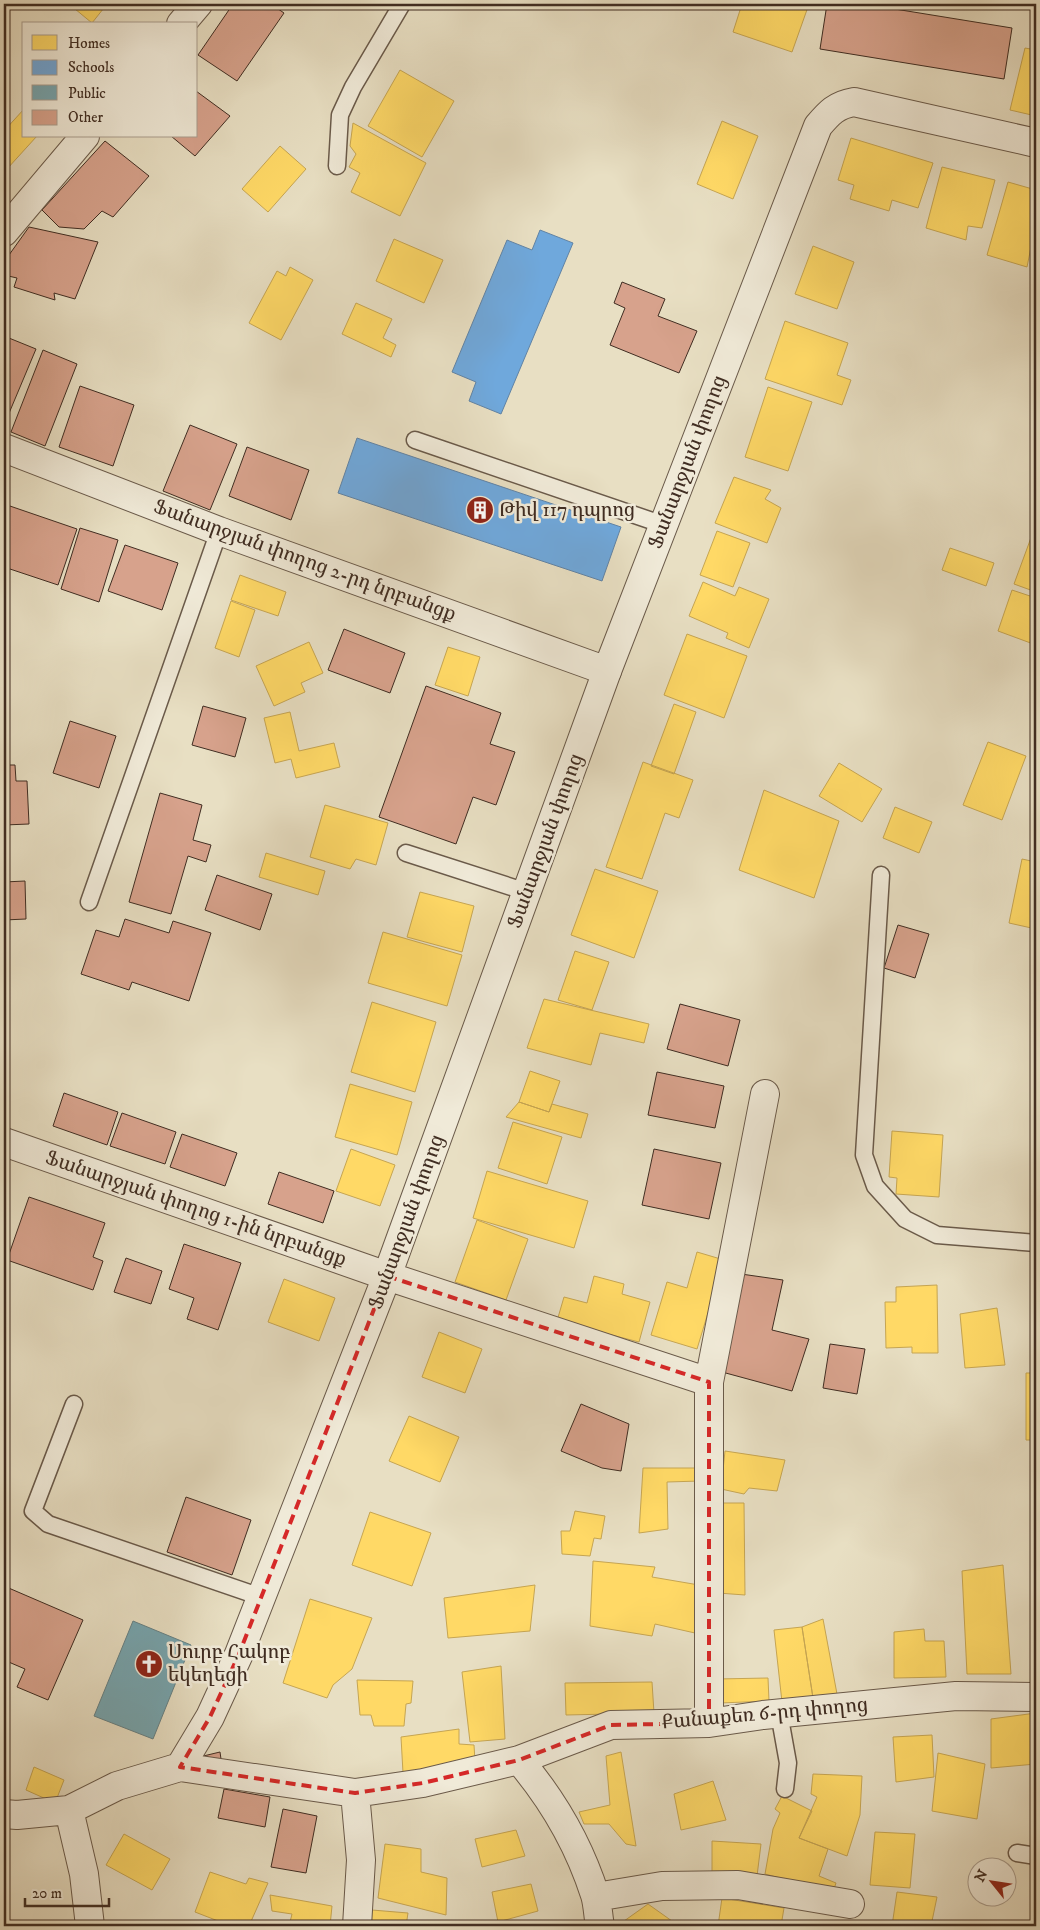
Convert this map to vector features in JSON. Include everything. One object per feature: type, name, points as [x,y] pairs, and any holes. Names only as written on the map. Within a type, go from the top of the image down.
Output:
[{"type":"street","points":[[183,22],[198,4]]},
{"type":"street","name":"Ֆանարջյան փողոց","points":[[180,1768],[210,1717],[239,1654],[387,1276],[608,671],[818,126],[828,114],[841,104],[861,103],[1036,144]]},
{"type":"street","points":[[4,232],[83,138]]},
{"type":"street","name":"Ֆանարջյան փողոց 2-րդ նրբանցք","points":[[4,448],[219,531],[608,671]]},
{"type":"street","points":[[709,1723],[709,1382],[765,1094]]},
{"type":"street","name":"Ֆանարջյան փողոց 1-ին նրբանցք","points":[[4,1142],[387,1276],[709,1382]]},
{"type":"street","name":"Քանաքեռ 6-րդ փողոց","points":[[4,1814],[17,1815],[69,1810],[117,1786],[180,1768],[355,1793],[424,1783],[519,1760],[611,1725],[709,1723],[779,1713],[956,1696],[1036,1697]]},
{"type":"street","points":[[519,1760],[541,1787],[576,1846],[596,1897],[600,1926]]},
{"type":"street","points":[[355,1793],[362,1860],[357,1926]]},
{"type":"street","points":[[69,1810],[84,1874],[90,1926]]},
{"type":"street","points":[[596,1897],[662,1886],[738,1885],[850,1904]]},
{"type":"lane","points":[[337,166],[340,115],[353,87],[402,4]]},
{"type":"lane","points":[[415,440],[664,525]]},
{"type":"lane","points":[[89,902],[219,531]]},
{"type":"lane","points":[[406,853],[527,892]]},
{"type":"lane","points":[[880,875],[864,1155],[874,1186],[906,1219],[937,1235],[1036,1243]]},
{"type":"lane","points":[[74,1404],[33,1511],[48,1524],[261,1597]]},
{"type":"lane","points":[[779,1713],[788,1764],[785,1789]]},
{"type":"lane","points":[[1017,1853],[1036,1856]]},
{"type":"highlighted area","points":[[387,1276],[709,1382],[709,1723],[611,1725],[519,1760],[423,1783],[355,1793],[180,1767],[210,1717],[239,1654]]},
{"type":"building: Homes","points":[[69,4],[107,4],[91,22]]},
{"type":"building: Homes","points":[[742,4],[809,4],[792,52],[733,32]]},
{"type":"building: Homes","points":[[1025,48],[1036,50],[1036,116],[1010,110]]},
{"type":"building: Homes","points":[[400,70],[454,101],[422,157],[368,126]]},
{"type":"building: Homes","points":[[22,111],[22,138],[35,138],[7,169],[4,166],[4,131]]},
{"type":"building: Homes","points":[[722,121],[758,136],[733,199],[697,184]]},
{"type":"building: Homes","points":[[353,123],[426,163],[400,216],[351,192],[360,173],[349,167],[356,154],[350,146]]},
{"type":"building: Homes","points":[[851,138],[933,163],[918,208],[892,200],[889,211],[850,199],[854,185],[838,180]]},
{"type":"building: Homes","points":[[280,146],[306,169],[268,212],[242,189]]},
{"type":"building: Homes","points":[[942,167],[995,180],[982,228],[968,226],[966,240],[926,228]]},
{"type":"building: Homes","points":[[1008,182],[1036,190],[1036,249],[1031,247],[1027,267],[987,255]]},
{"type":"building: Homes","points":[[394,239],[443,260],[424,303],[376,281]]},
{"type":"building: Homes","points":[[813,246],[854,262],[837,309],[795,294]]},
{"type":"building: Homes","points":[[290,267],[313,280],[281,340],[249,323],[277,271],[286,276]]},
{"type":"building: Homes","points":[[356,303],[392,319],[383,338],[396,345],[391,357],[342,334]]},
{"type":"building: Homes","points":[[785,321],[848,343],[837,375],[851,380],[842,405],[765,379]]},
{"type":"building: Homes","points":[[768,387],[812,402],[788,471],[745,457]]},
{"type":"building: Homes","points":[[734,477],[771,490],[765,499],[781,508],[767,543],[715,523]]},
{"type":"building: Homes","points":[[717,531],[750,543],[733,587],[700,575]]},
{"type":"building: Homes","points":[[1032,535],[1036,537],[1036,592],[1014,584]]},
{"type":"building: Homes","points":[[950,548],[994,563],[986,586],[942,570]]},
{"type":"building: Homes","points":[[240,575],[286,592],[278,616],[231,600]]},
{"type":"building: Homes","points":[[703,582],[735,596],[739,587],[769,599],[749,648],[726,638],[728,633],[689,616]]},
{"type":"building: Homes","points":[[1012,590],[1036,598],[1036,645],[998,631]]},
{"type":"building: Homes","points":[[231,601],[255,610],[239,657],[215,648]]},
{"type":"building: Homes","points":[[687,634],[747,656],[724,718],[664,695]]},
{"type":"building: Homes","points":[[309,642],[323,673],[301,683],[305,692],[274,706],[256,666]]},
{"type":"building: Homes","points":[[448,647],[480,657],[468,696],[435,685]]},
{"type":"building: Homes","points":[[674,704],[696,712],[674,774],[651,766]]},
{"type":"building: Homes","points":[[290,712],[299,751],[334,743],[340,767],[296,778],[291,759],[275,763],[264,718]]},
{"type":"building: Homes","points":[[988,742],[1026,756],[1002,820],[963,805]]},
{"type":"building: Homes","points":[[643,762],[693,780],[679,818],[665,813],[642,879],[606,867]]},
{"type":"building: Homes","points":[[839,763],[882,789],[862,822],[819,796]]},
{"type":"building: Homes","points":[[764,790],[839,821],[814,898],[739,870]]},
{"type":"building: Homes","points":[[325,805],[388,823],[376,865],[356,859],[350,869],[310,857]]},
{"type":"building: Homes","points":[[895,807],[932,822],[919,853],[883,838]]},
{"type":"building: Homes","points":[[266,853],[325,871],[318,895],[259,877]]},
{"type":"building: Homes","points":[[1022,859],[1036,862],[1036,929],[1009,923]]},
{"type":"building: Homes","points":[[595,869],[658,891],[634,958],[571,935]]},
{"type":"building: Homes","points":[[420,892],[474,906],[462,952],[407,937]]},
{"type":"building: Homes","points":[[383,932],[462,955],[447,1006],[368,983]]},
{"type":"building: Homes","points":[[575,951],[609,962],[592,1010],[558,1000]]},
{"type":"building: Homes","points":[[544,999],[649,1024],[644,1043],[600,1033],[591,1065],[527,1048]]},
{"type":"building: Homes","points":[[372,1002],[436,1022],[415,1092],[351,1072]]},
{"type":"building: Homes","points":[[530,1071],[560,1081],[549,1112],[519,1102]]},
{"type":"building: Homes","points":[[350,1084],[412,1102],[397,1155],[335,1137]]},
{"type":"building: Homes","points":[[519,1102],[549,1112],[552,1104],[588,1114],[581,1138],[506,1117]]},
{"type":"building: Homes","points":[[513,1122],[562,1137],[547,1184],[498,1168]]},
{"type":"building: Homes","points":[[892,1131],[943,1135],[939,1197],[896,1194],[897,1178],[889,1177]]},
{"type":"building: Homes","points":[[351,1149],[395,1165],[380,1206],[336,1191]]},
{"type":"building: Homes","points":[[487,1171],[588,1201],[574,1248],[473,1218]]},
{"type":"building: Homes","points":[[477,1220],[528,1239],[506,1300],[455,1282]]},
{"type":"building: Homes","points":[[697,1252],[724,1260],[697,1349],[651,1335],[667,1282],[687,1288]]},
{"type":"building: Homes","points":[[594,1276],[624,1284],[622,1294],[650,1302],[639,1342],[557,1321],[564,1297],[587,1303]]},
{"type":"building: Homes","points":[[284,1279],[335,1298],[319,1341],[268,1322]]},
{"type":"building: Homes","points":[[937,1285],[938,1353],[912,1353],[912,1347],[886,1348],[885,1302],[896,1302],[896,1287]]},
{"type":"building: Homes","points":[[997,1308],[1005,1365],[965,1368],[960,1314]]},
{"type":"building: Homes","points":[[439,1332],[482,1349],[465,1393],[422,1377]]},
{"type":"building: Homes","points":[[1026,1373],[1036,1373],[1036,1440],[1026,1440]]},
{"type":"building: Homes","points":[[409,1416],[459,1437],[440,1482],[389,1461]]},
{"type":"building: Homes","points":[[725,1451],[785,1460],[777,1491],[749,1488],[744,1494],[721,1489]]},
{"type":"building: Homes","points":[[643,1468],[701,1468],[700,1481],[667,1482],[668,1529],[639,1533]]},
{"type":"building: Homes","points":[[717,1503],[744,1503],[745,1595],[718,1593]]},
{"type":"building: Homes","points":[[575,1511],[605,1516],[601,1539],[594,1538],[590,1556],[562,1554],[561,1531],[570,1531]]},
{"type":"building: Homes","points":[[370,1512],[431,1533],[412,1586],[352,1565]]},
{"type":"building: Homes","points":[[593,1561],[655,1567],[652,1577],[699,1585],[695,1633],[655,1624],[652,1636],[590,1626]]},
{"type":"building: Homes","points":[[1003,1565],[1011,1674],[967,1674],[962,1571]]},
{"type":"building: Homes","points":[[535,1585],[530,1631],[448,1638],[444,1598]]},
{"type":"building: Homes","points":[[310,1599],[372,1618],[352,1669],[333,1685],[327,1698],[283,1683]]},
{"type":"building: Homes","points":[[823,1619],[837,1694],[813,1698],[802,1627]]},
{"type":"building: Homes","points":[[802,1627],[813,1698],[782,1702],[774,1630]]},
{"type":"building: Homes","points":[[924,1629],[925,1641],[944,1641],[946,1677],[894,1678],[894,1632]]},
{"type":"building: Homes","points":[[501,1666],[505,1739],[470,1742],[462,1672]]},
{"type":"building: Homes","points":[[768,1678],[769,1701],[720,1703],[717,1679]]},
{"type":"building: Homes","points":[[357,1680],[413,1681],[411,1703],[406,1704],[404,1726],[374,1726],[371,1715],[360,1715]]},
{"type":"building: Homes","points":[[652,1682],[654,1713],[566,1715],[565,1683]]},
{"type":"building: Homes","points":[[1036,1713],[1036,1764],[991,1768],[991,1719]]},
{"type":"building: Homes","points":[[459,1729],[459,1744],[474,1745],[475,1761],[403,1773],[401,1737]]},
{"type":"building: Homes","points":[[932,1735],[934,1777],[896,1782],[893,1737]]},
{"type":"building: Homes","points":[[621,1752],[636,1846],[626,1844],[609,1824],[584,1824],[579,1812],[610,1805],[606,1756]]},
{"type":"building: Homes","points":[[938,1753],[985,1764],[977,1819],[932,1811]]},
{"type":"building: Homes","points":[[34,1767],[64,1780],[55,1803],[26,1790]]},
{"type":"building: Homes","points":[[813,1774],[862,1776],[860,1815],[847,1856],[799,1838],[817,1797],[811,1794]]},
{"type":"building: Homes","points":[[713,1781],[726,1820],[681,1830],[674,1794]]},
{"type":"building: Homes","points":[[782,1796],[812,1811],[799,1838],[828,1849],[819,1876],[836,1883],[833,1892],[765,1874],[773,1829],[780,1813],[775,1809]]},
{"type":"building: Homes","points":[[516,1830],[525,1856],[482,1867],[475,1839]]},
{"type":"building: Homes","points":[[875,1832],[915,1834],[910,1888],[870,1885]]},
{"type":"building: Homes","points":[[124,1834],[170,1859],[152,1890],[106,1865]]},
{"type":"building: Homes","points":[[712,1841],[761,1844],[757,1876],[712,1873]]},
{"type":"building: Homes","points":[[385,1844],[421,1849],[421,1872],[447,1878],[446,1915],[378,1898]]},
{"type":"building: Homes","points":[[210,1872],[246,1884],[249,1878],[268,1883],[249,1926],[231,1926],[195,1912]]},
{"type":"building: Homes","points":[[531,1884],[538,1911],[498,1922],[492,1892]]},
{"type":"building: Homes","points":[[897,1892],[937,1897],[931,1926],[892,1926]]},
{"type":"building: Homes","points":[[270,1895],[332,1906],[330,1926],[289,1926],[292,1914],[272,1911]]},
{"type":"building: Homes","points":[[722,1898],[784,1908],[781,1926],[718,1926]]},
{"type":"building: Homes","points":[[648,1904],[679,1926],[617,1926]]},
{"type":"building: Homes","points":[[372,1910],[408,1913],[406,1926],[370,1926]]},
{"type":"building: Schools","points":[[540,230],[573,243],[501,414],[469,401],[476,382],[452,372],[507,240],[532,250]]},
{"type":"building: Schools","name":"Թիվ 117 դպրոց","points":[[357,438],[621,527],[602,581],[338,493]]},
{"type":"building: Public","name":"Սուրբ Հակոբ եկեղեցի","points":[[133,1621],[191,1645],[153,1739],[94,1716]]},
{"type":"building: Other","points":[[233,4],[271,4],[284,13],[237,81],[198,55]]},
{"type":"building: Other","points":[[827,4],[864,4],[1012,28],[1004,79],[820,49]]},
{"type":"building: Other","points":[[198,92],[230,116],[195,156],[173,138],[198,138]]},
{"type":"building: Other","points":[[105,141],[149,176],[113,217],[102,211],[84,229],[59,227],[42,210]]},
{"type":"building: Other","points":[[29,227],[98,242],[75,299],[54,293],[55,300],[14,287],[17,278],[4,275],[4,262]]},
{"type":"building: Other","points":[[622,282],[665,299],[658,316],[697,331],[679,373],[610,345],[625,308],[614,303]]},
{"type":"building: Other","points":[[4,336],[36,349],[7,418],[4,417]]},
{"type":"building: Other","points":[[43,350],[77,364],[45,446],[11,432]]},
{"type":"building: Other","points":[[80,386],[134,405],[113,466],[59,447]]},
{"type":"building: Other","points":[[190,425],[237,444],[210,510],[163,491]]},
{"type":"building: Other","points":[[247,447],[309,470],[291,520],[229,496]]},
{"type":"building: Other","points":[[7,505],[77,529],[58,585],[4,567],[4,515]]},
{"type":"building: Other","points":[[80,528],[118,540],[99,602],[61,589]]},
{"type":"building: Other","points":[[125,545],[178,563],[162,610],[108,591]]},
{"type":"building: Other","points":[[344,629],[405,653],[390,693],[328,670]]},
{"type":"building: Other","points":[[426,686],[501,713],[490,744],[515,752],[496,805],[473,797],[456,844],[379,817]]},
{"type":"building: Other","points":[[203,706],[246,718],[235,757],[192,745]]},
{"type":"building: Other","points":[[70,721],[116,736],[99,788],[53,773]]},
{"type":"building: Other","points":[[4,765],[15,765],[16,781],[27,781],[29,824],[4,825]]},
{"type":"building: Other","points":[[160,793],[202,805],[193,840],[211,845],[206,862],[188,856],[171,914],[129,902]]},
{"type":"building: Other","points":[[217,875],[272,894],[260,930],[205,910]]},
{"type":"building: Other","points":[[25,881],[26,919],[4,920],[4,882]]},
{"type":"building: Other","points":[[125,919],[169,933],[173,921],[211,933],[189,1001],[132,982],[129,990],[81,974],[96,930],[119,937]]},
{"type":"building: Other","points":[[898,925],[929,934],[915,978],[884,968]]},
{"type":"building: Other","points":[[680,1004],[740,1020],[728,1066],[667,1049]]},
{"type":"building: Other","points":[[657,1072],[724,1086],[715,1128],[648,1115]]},
{"type":"building: Other","points":[[64,1093],[118,1112],[107,1145],[53,1126]]},
{"type":"building: Other","points":[[122,1113],[176,1132],[165,1164],[110,1146]]},
{"type":"building: Other","points":[[182,1134],[237,1153],[225,1186],[170,1167]]},
{"type":"building: Other","points":[[654,1149],[721,1163],[709,1219],[642,1205]]},
{"type":"building: Other","points":[[279,1172],[334,1191],[323,1223],[268,1204]]},
{"type":"building: Other","points":[[29,1197],[105,1223],[93,1257],[103,1261],[93,1290],[7,1260]]},
{"type":"building: Other","points":[[184,1244],[241,1263],[218,1330],[187,1319],[194,1298],[169,1289]]},
{"type":"building: Other","points":[[126,1258],[162,1271],[151,1304],[114,1292]]},
{"type":"building: Other","points":[[741,1274],[783,1280],[772,1330],[809,1339],[792,1391],[722,1372]]},
{"type":"building: Other","points":[[830,1344],[865,1349],[857,1394],[823,1388]]},
{"type":"building: Other","points":[[581,1404],[629,1424],[621,1471],[602,1468],[561,1451]]},
{"type":"building: Other","points":[[186,1497],[251,1520],[232,1575],[167,1552]]},
{"type":"building: Other","points":[[4,1586],[83,1620],[48,1700],[17,1687],[25,1669],[4,1660]]},
{"type":"building: Other","points":[[220,1752],[221,1759],[197,1764],[195,1758]]},
{"type":"building: Other","points":[[224,1789],[270,1797],[265,1827],[218,1818]]},
{"type":"building: Other","points":[[283,1809],[317,1816],[306,1873],[271,1867]]},
{"type":"place","name":"Թիվ 117 դպրոց","points":[[480,510]]},
{"type":"place","name":"Սուրբ Հակոբ եկեղեցի","points":[[149,1664]]}]
